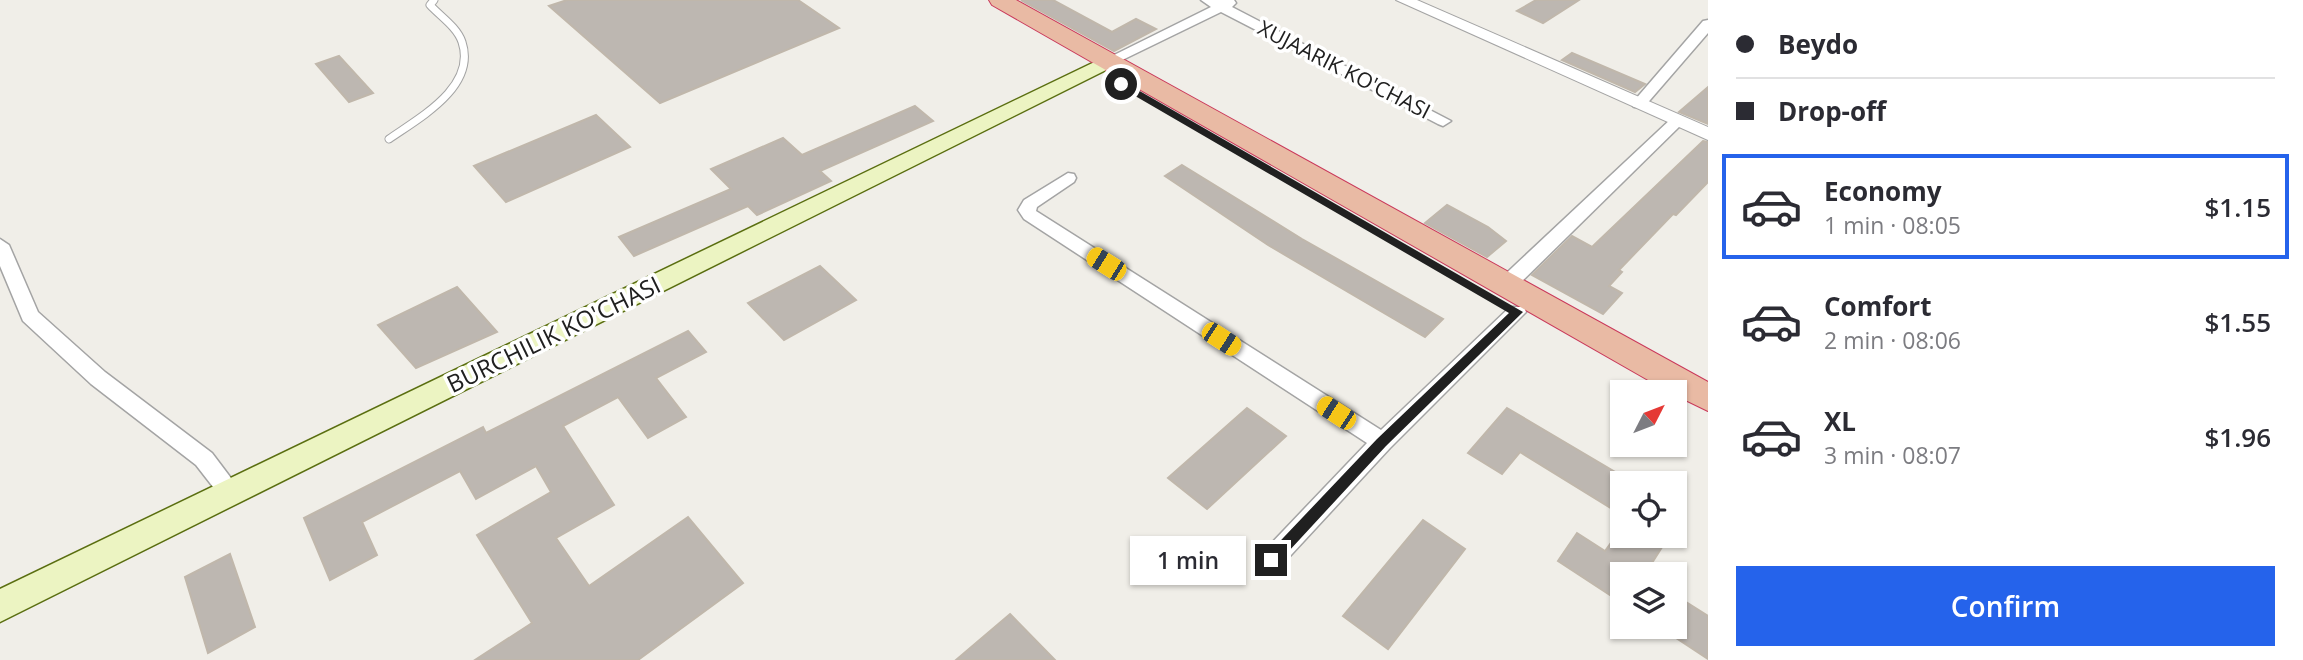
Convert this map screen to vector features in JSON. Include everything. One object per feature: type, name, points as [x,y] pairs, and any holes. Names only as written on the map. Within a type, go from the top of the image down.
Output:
[{"type":"highway","points":[[976,0],[1100,65],[1708,398]]},
{"type":"highway","points":[[1000,0],[1100,65],[1517,312],[1639,380]]},
{"type":"highway","points":[[1687,407],[1708,419]]},
{"type":"main road","name":"BURCHILIK KO'CHASI","points":[[0,606],[1100,65]]},
{"type":"street","points":[[1404,0],[1708,134]]},
{"type":"street","points":[[1100,65],[1221,2]]},
{"type":"street","name":"XUJAARIK KO'CHASI","points":[[1221,2],[1443,121]]},
{"type":"street","points":[[1639,104],[1708,24]]},
{"type":"street","points":[[1504,286],[1677,121]]},
{"type":"street","points":[[1068,178],[1030,204],[1027,210],[1030,215],[1382,442]]},
{"type":"street","points":[[0,245],[30,316],[98,377],[204,459],[232,494]]},
{"type":"street","points":[[1271,560],[1382,442],[1517,312]]},
{"type":"lane","points":[[389,139],[448,95],[463,72],[462,40],[430,5],[434,0]]},
{"type":"building","points":[[567,0],[798,0],[839,28],[660,103],[549,6]]},
{"type":"building","points":[[1021,0],[1053,0],[1112,32],[1136,19],[1156,29],[1114,51]]},
{"type":"building","points":[[1536,0],[1579,0],[1543,23],[1517,11]]},
{"type":"building","points":[[1572,53],[1645,84],[1635,92],[1562,60]]},
{"type":"building","points":[[339,56],[373,93],[349,102],[316,64]]},
{"type":"building","points":[[1708,87],[1708,124],[1679,112]]},
{"type":"building","points":[[915,106],[933,121],[820,171],[831,181],[757,215],[748,206],[634,256],[619,237],[731,189],[711,169],[783,138],[802,155]]},
{"type":"building","points":[[596,115],[630,147],[506,202],[474,166]]},
{"type":"building","points":[[1703,141],[1708,142],[1708,182],[1619,270],[1622,272],[1609,286],[1622,293],[1603,314],[1532,275],[1572,236],[1592,247]]},
{"type":"building","points":[[1182,165],[1302,239],[1443,319],[1425,337],[1268,245],[1165,176]]},
{"type":"building","points":[[1447,205],[1488,227],[1506,241],[1487,257],[1425,223]]},
{"type":"building","points":[[820,266],[856,300],[784,340],[748,303]]},
{"type":"building","points":[[457,287],[497,332],[416,368],[378,325]]},
{"type":"building","points":[[688,331],[706,352],[656,378],[686,417],[648,438],[618,397],[563,426],[614,505],[556,538],[589,586],[688,517],[743,583],[638,660],[475,660],[532,623],[477,535],[551,492],[536,466],[476,499],[460,471],[362,522],[377,555],[330,580],[304,518],[483,427],[486,433]]},
{"type":"building","points":[[1247,408],[1286,436],[1207,509],[1168,478]]},
{"type":"building","points":[[1507,408],[1614,471],[1610,471],[1610,508],[1520,452],[1502,474],[1468,453]]},
{"type":"building","points":[[1423,520],[1465,549],[1388,649],[1343,616]]},
{"type":"building","points":[[1577,533],[1605,551],[1610,544],[1610,548],[1661,548],[1653,562],[1610,562],[1610,595],[1558,561]]},
{"type":"building","points":[[230,554],[255,627],[208,653],[185,577]]},
{"type":"building","points":[[1687,603],[1708,616],[1708,659],[1678,639],[1687,639]]},
{"type":"building","points":[[1010,614],[1055,660],[956,660]]},
{"type":"route","points":[[1121,84],[1517,312],[1382,442],[1271,560]]}]
